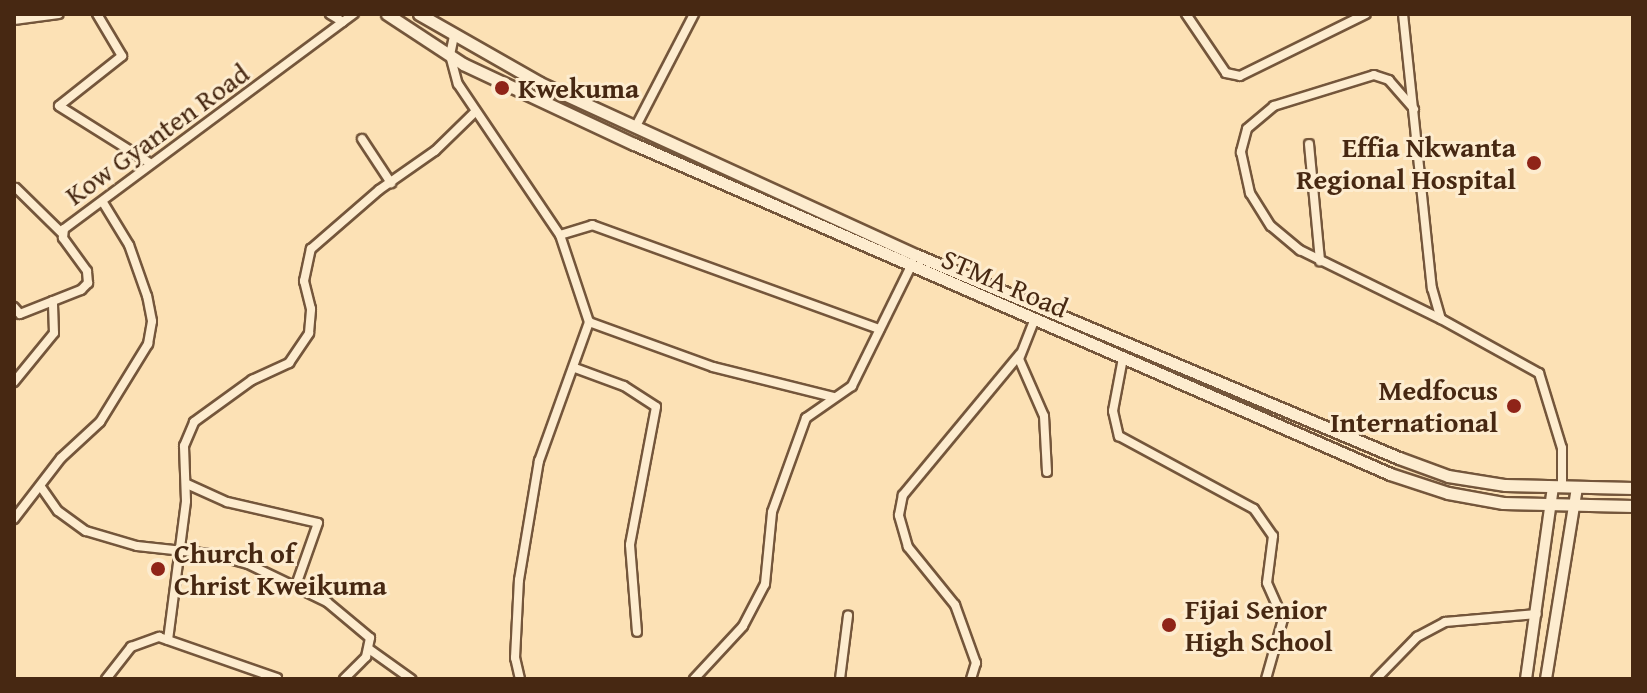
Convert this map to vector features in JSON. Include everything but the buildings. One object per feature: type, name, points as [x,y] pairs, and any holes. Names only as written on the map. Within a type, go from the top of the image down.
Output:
[{"type":"main road","name":"STMA Road","points":[[387,14],[450,55],[910,268],[1390,474],[1448,493],[1551,506],[1633,506]]},
{"type":"main road","name":"STMA Road","points":[[419,14],[540,83],[929,261],[1399,458],[1448,476],[1558,488],[1633,488]]},
{"type":"street","points":[[14,20],[59,14]]},
{"type":"street","points":[[97,14],[122,56],[59,106],[150,163]]},
{"type":"street","points":[[330,14],[343,22]]},
{"type":"street","name":"Kow Gyanten Road","points":[[16,313],[53,301],[88,283],[87,271],[62,233],[104,204],[150,163],[354,14]]},
{"type":"street","points":[[636,126],[694,14]]},
{"type":"street","points":[[1186,14],[1226,73],[1240,76],[1366,14]]},
{"type":"street","points":[[1403,14],[1432,288],[1441,319]]},
{"type":"street","points":[[454,36],[450,55],[475,112],[560,235],[589,322],[539,461],[528,519],[514,634],[520,679]]},
{"type":"street","points":[[1414,109],[1389,80],[1374,75],[1274,106],[1247,129],[1241,152],[1250,193],[1271,226],[1320,261],[1441,319],[1539,373],[1562,448],[1526,679]]},
{"type":"street","points":[[168,640],[187,484],[184,446],[194,422],[252,380],[289,363],[303,346],[311,319],[304,281],[311,249],[435,151],[475,112]]},
{"type":"street","points":[[362,139],[391,183]]},
{"type":"street","points":[[1309,144],[1320,261]]},
{"type":"street","points":[[16,188],[62,233]]},
{"type":"street","points":[[14,519],[61,458],[100,422],[148,344],[152,321],[147,296],[129,245],[104,204]]},
{"type":"street","points":[[560,235],[592,225],[880,329]]},
{"type":"street","points":[[694,679],[752,612],[765,584],[772,512],[804,424],[833,397],[852,386],[910,268]]},
{"type":"street","points":[[14,382],[54,333],[53,301]]},
{"type":"street","points":[[971,679],[976,663],[955,605],[908,547],[899,515],[903,495],[1020,354],[1034,321]]},
{"type":"street","points":[[589,322],[713,367],[833,397]]},
{"type":"street","points":[[1020,354],[1044,416],[1047,472]]},
{"type":"street","points":[[1123,358],[1113,411],[1119,436],[1254,509],[1273,536],[1266,577],[1283,619],[1266,679]]},
{"type":"street","points":[[575,368],[624,386],[656,407],[630,545],[637,632]]},
{"type":"street","points":[[187,484],[227,502],[318,523],[296,585]]},
{"type":"street","points":[[41,487],[58,511],[86,531],[137,546],[181,549],[248,564],[296,585],[364,629],[369,649],[411,679]]},
{"type":"street","points":[[1546,679],[1577,488]]},
{"type":"street","points":[[1376,679],[1417,637],[1445,622],[1555,615]]},
{"type":"street","points":[[840,679],[848,616]]},
{"type":"street","points":[[106,679],[131,647],[159,637],[277,678]]},
{"type":"street","points":[[344,679],[369,649]]},
{"type":"place","name":"Kwekuma","points":[[502,88]]},
{"type":"place","name":"Effia Nkwanta Regional Hospital","points":[[1534,163]]},
{"type":"place","name":"Medfocus International","points":[[1514,406]]},
{"type":"place","name":"Church of Christ Kweikuma","points":[[158,569]]},
{"type":"place","name":"Fijai Senior High School","points":[[1169,625]]}]
